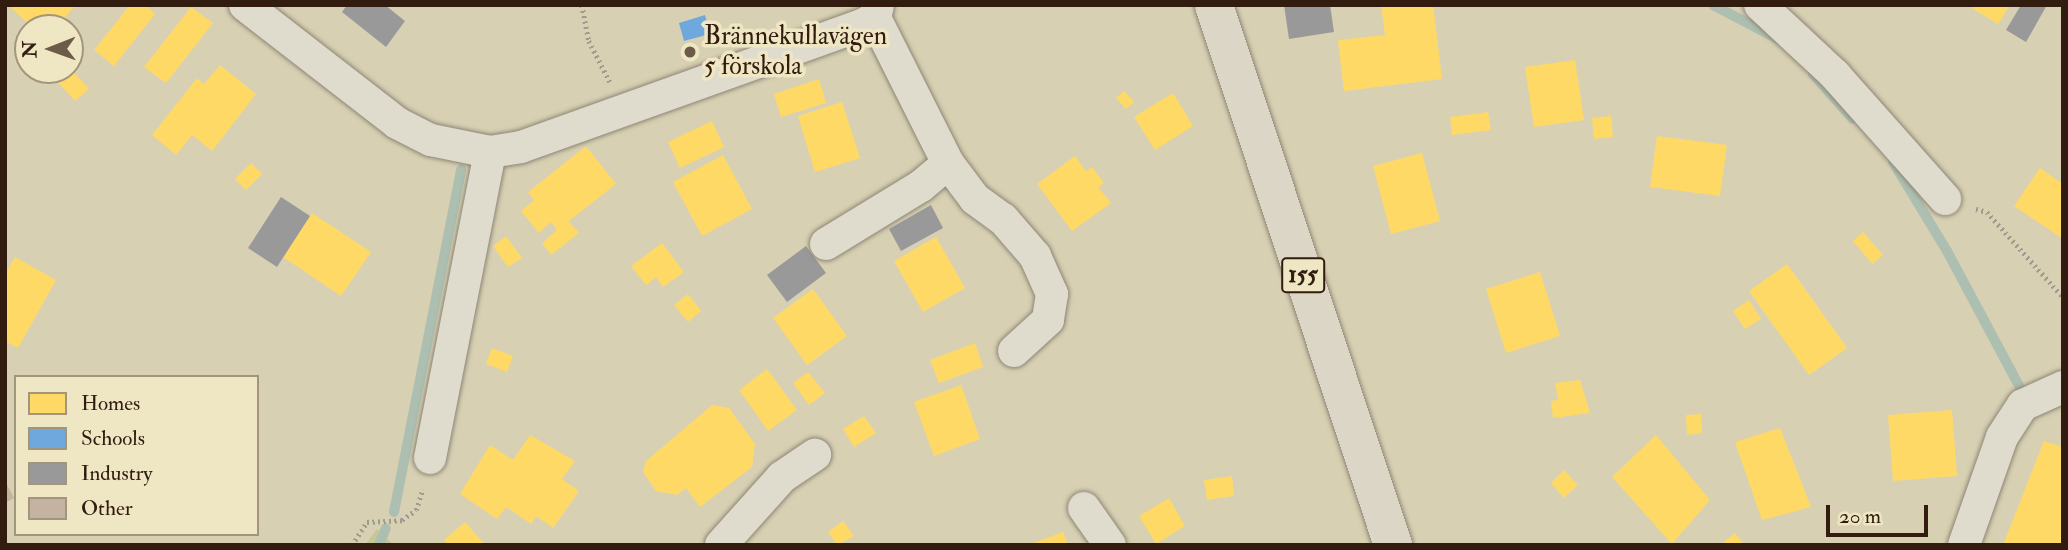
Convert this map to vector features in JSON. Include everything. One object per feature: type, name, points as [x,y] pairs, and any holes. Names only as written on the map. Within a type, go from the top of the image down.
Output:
[{"type":"main road","name":"155","points":[[1214,5],[1393,545]]},
{"type":"street","points":[[246,5],[397,123],[431,140],[490,152],[521,147],[876,12],[948,163],[975,199],[1003,219],[1035,256],[1052,294],[1048,320],[1014,351]]},
{"type":"street","points":[[1760,5],[1835,75],[1945,199]]},
{"type":"street","points":[[430,458],[490,152]]},
{"type":"street","points":[[826,244],[920,186],[948,163]]},
{"type":"street","points":[[1964,545],[2002,438],[2023,405],[2063,387]]},
{"type":"street","points":[[721,545],[782,477],[816,456]]},
{"type":"street","points":[[1084,508],[1110,545]]},
{"type":"path","points":[[582,5],[589,41],[628,108]]},
{"type":"path","points":[[1945,199],[1987,212],[2063,297]]},
{"type":"path","points":[[352,545],[367,522],[402,520],[416,510],[430,458]]},
{"type":"green space","points":[[377,529],[394,545],[365,545]]},
{"type":"building: Homes","points":[[8,5],[76,5],[68,14],[18,14]]},
{"type":"building: Homes","points":[[130,5],[145,5],[155,14],[114,66],[94,50]]},
{"type":"building: Homes","points":[[1381,5],[1433,5],[1442,79],[1344,91],[1338,40],[1385,35]]},
{"type":"building: Homes","points":[[1967,5],[2010,5],[1998,24]]},
{"type":"building: Homes","points":[[191,7],[213,23],[166,83],[144,67]]},
{"type":"building: Homes","points":[[1575,60],[1584,120],[1534,127],[1525,67]]},
{"type":"building: Homes","points":[[220,65],[256,94],[212,151],[192,135],[176,155],[152,135],[197,78],[204,84]]},
{"type":"building: Homes","points":[[819,79],[826,103],[781,117],[774,94]]},
{"type":"building: Homes","points":[[84,83],[89,89],[75,101],[59,84]]},
{"type":"building: Homes","points":[[1124,91],[1134,102],[1126,109],[1116,98]]},
{"type":"building: Homes","points":[[1173,93],[1193,126],[1155,150],[1134,117]]},
{"type":"building: Homes","points":[[842,102],[860,158],[815,172],[798,116]]},
{"type":"building: Homes","points":[[1488,112],[1491,130],[1452,135],[1450,117]]},
{"type":"building: Homes","points":[[1611,116],[1613,137],[1594,139],[1592,118]]},
{"type":"building: Homes","points":[[712,121],[724,147],[680,168],[668,142]]},
{"type":"building: Homes","points":[[1657,136],[1727,145],[1720,196],[1650,187]]},
{"type":"building: Homes","points":[[586,146],[616,184],[569,221],[579,233],[551,255],[542,243],[557,230],[551,222],[539,233],[521,211],[534,200],[528,192]]},
{"type":"building: Homes","points":[[1422,153],[1440,221],[1391,234],[1373,166]]},
{"type":"building: Homes","points":[[723,155],[752,209],[702,236],[673,182]]},
{"type":"building: Homes","points":[[1075,156],[1086,171],[1092,167],[1104,183],[1098,187],[1111,203],[1072,231],[1037,184]]},
{"type":"building: Homes","points":[[251,163],[262,174],[246,190],[235,179]]},
{"type":"building: Homes","points":[[2040,168],[2063,184],[2063,239],[2014,206]]},
{"type":"building: Homes","points":[[312,213],[371,252],[341,296],[283,257]]},
{"type":"building: Homes","points":[[1863,232],[1883,255],[1872,264],[1853,241]]},
{"type":"building: Homes","points":[[506,236],[522,258],[508,267],[493,246]]},
{"type":"building: Homes","points":[[936,237],[965,288],[923,312],[894,261]]},
{"type":"building: Homes","points":[[662,243],[684,272],[663,287],[656,277],[646,285],[631,266]]},
{"type":"building: Homes","points":[[15,257],[56,280],[18,348],[5,341],[5,275]]},
{"type":"building: Homes","points":[[1787,264],[1847,348],[1809,375],[1749,291]]},
{"type":"building: Homes","points":[[1540,272],[1560,336],[1506,353],[1486,289]]},
{"type":"building: Homes","points":[[813,289],[847,336],[807,365],[773,318]]},
{"type":"building: Homes","points":[[688,294],[701,311],[688,322],[674,305]]},
{"type":"building: Homes","points":[[1749,300],[1761,319],[1745,329],[1733,311]]},
{"type":"building: Homes","points":[[975,343],[983,367],[939,383],[930,360]]},
{"type":"building: Homes","points":[[492,348],[513,356],[507,372],[486,364]]},
{"type":"building: Homes","points":[[767,369],[797,410],[768,431],[739,390]]},
{"type":"building: Homes","points":[[808,372],[825,393],[809,405],[793,383]]},
{"type":"building: Homes","points":[[1580,380],[1590,413],[1553,418],[1551,401],[1558,400],[1555,383]]},
{"type":"building: Homes","points":[[961,385],[980,439],[934,456],[914,402]]},
{"type":"building: Homes","points":[[712,405],[729,408],[755,444],[752,467],[700,507],[686,488],[677,495],[656,491],[643,472],[646,461]]},
{"type":"building: Homes","points":[[1952,410],[1957,476],[1893,481],[1888,415]]},
{"type":"building: Homes","points":[[1701,414],[1702,433],[1687,435],[1686,415]]},
{"type":"building: Homes","points":[[864,416],[876,433],[854,447],[843,429]]},
{"type":"building: Homes","points":[[1780,428],[1811,507],[1762,520],[1735,442]]},
{"type":"building: Homes","points":[[530,435],[575,461],[562,479],[579,491],[553,528],[536,516],[531,524],[506,507],[497,519],[460,494],[490,445],[513,460]]},
{"type":"building: Homes","points":[[1656,435],[1710,500],[1672,544],[1612,477]]},
{"type":"building: Homes","points":[[2044,441],[2063,447],[2063,545],[2003,545]]},
{"type":"building: Homes","points":[[1564,470],[1578,485],[1564,498],[1551,483]]},
{"type":"building: Homes","points":[[1232,476],[1234,496],[1207,500],[1204,480]]},
{"type":"building: Homes","points":[[1169,498],[1185,526],[1156,544],[1139,516]]},
{"type":"building: Homes","points":[[843,521],[854,536],[837,545],[828,532]]},
{"type":"building: Homes","points":[[465,522],[485,545],[448,545],[444,540]]},
{"type":"building: Homes","points":[[1063,532],[1068,545],[1031,545],[1031,544]]},
{"type":"building: Homes","points":[[1735,533],[1744,545],[1726,545],[1724,542]]},
{"type":"building: Schools","points":[[705,15],[710,34],[684,41],[679,23]]},
{"type":"building: Industry","points":[[347,5],[385,5],[405,21],[386,47],[342,12]]},
{"type":"building: Industry","points":[[1284,5],[1330,5],[1334,32],[1289,39]]},
{"type":"building: Industry","points":[[2021,5],[2047,5],[2026,42],[2006,30]]},
{"type":"building: Industry","points":[[281,197],[310,216],[277,267],[248,248]]},
{"type":"building: Industry","points":[[931,205],[943,228],[901,251],[889,229]]},
{"type":"building: Industry","points":[[806,246],[826,273],[787,302],[767,275]]},
{"type":"building: Other","points":[[5,481],[14,498],[5,503]]},
{"type":"waterway","points":[[1713,5],[1780,40]]},
{"type":"waterway","points":[[1813,74],[1853,119]]},
{"type":"waterway","points":[[1893,162],[1947,251],[2020,388]]},
{"type":"waterway","points":[[394,512],[461,169]]},
{"type":"waterway","points":[[379,545],[386,528]]},
{"type":"place","name":"Brännekullavägen 5 förskola","points":[[690,52]]}]
